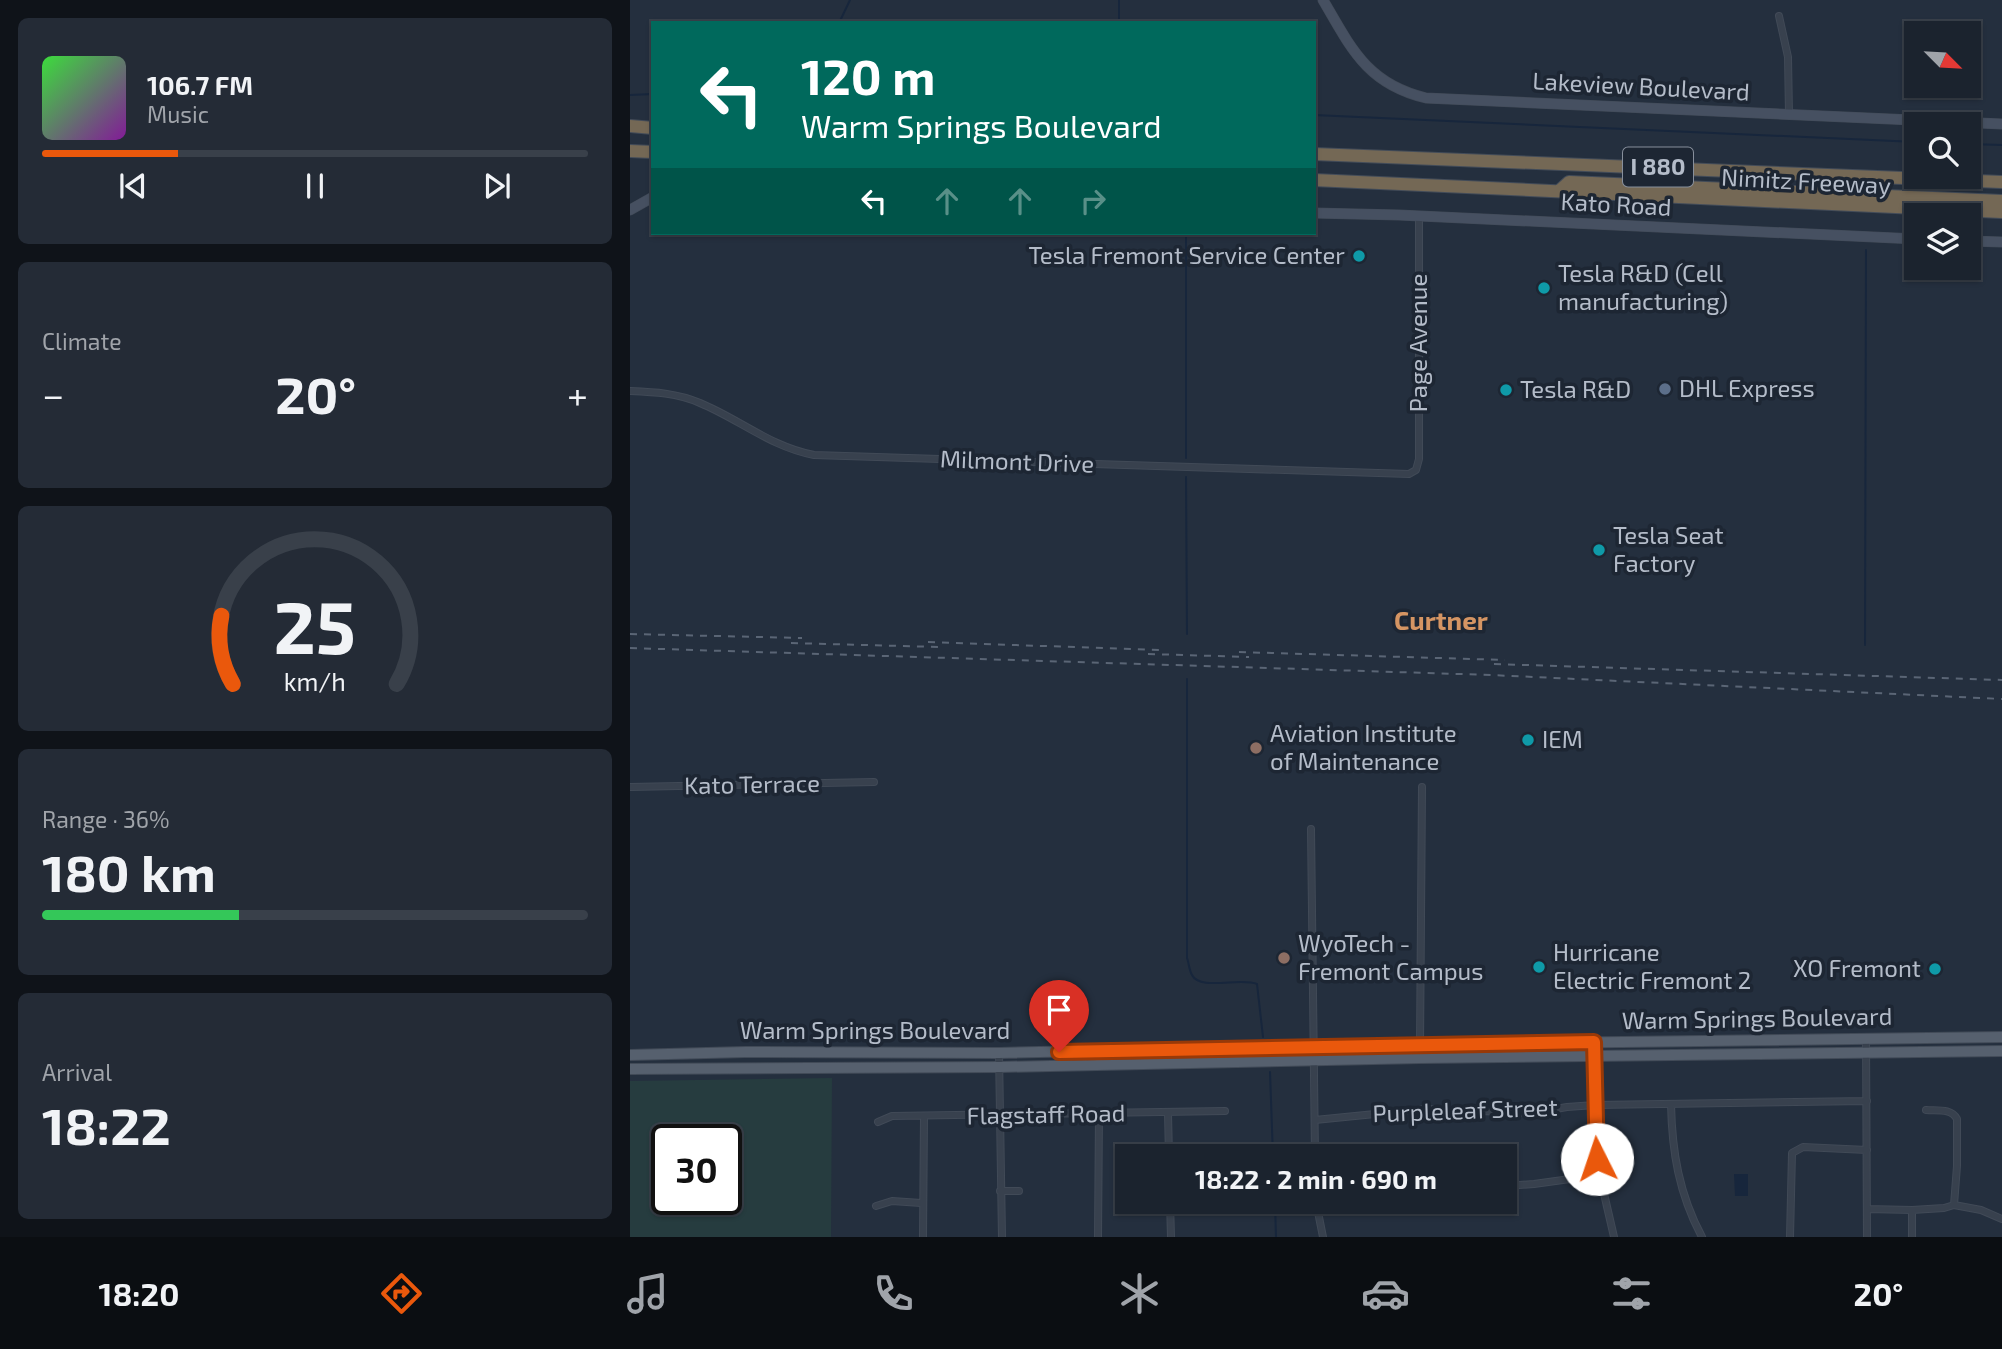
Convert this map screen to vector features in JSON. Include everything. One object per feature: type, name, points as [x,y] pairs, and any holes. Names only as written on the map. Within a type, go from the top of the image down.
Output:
[{"type":"highway","points":[[630,126],[651,128]]},
{"type":"highway","points":[[630,151],[651,152]]},
{"type":"highway","name":"Nimitz Freeway","points":[[1316,154],[2002,182]]},
{"type":"highway","name":"Nimitz Freeway","points":[[1316,180],[2002,212]]},
{"type":"highway","name":"I 880","points":[[1559,191],[1569,182],[2002,201]]},
{"type":"main road","name":"Warm Springs Boulevard","points":[[630,1055],[745,1052],[999,1053],[2002,1037]]},
{"type":"main road","points":[[1111,1065],[1125,1057],[1162,1055],[1168,1049]]},
{"type":"main road","name":"Warm Springs Boulevard","points":[[630,1069],[1000,1067],[1313,1059],[2002,1051]]},
{"type":"street","name":"Lakeview Boulevard","points":[[1323,0],[1365,66],[1385,82],[1412,95],[1441,100],[2002,124]]},
{"type":"street","points":[[1779,16],[1788,57],[1789,115]]},
{"type":"street","points":[[630,210],[651,198]]},
{"type":"street","name":"Kato Road","points":[[1316,213],[1904,238]]},
{"type":"street","name":"Page Avenue","points":[[1416,470],[1419,459],[1419,216]]},
{"type":"street","points":[[1981,241],[2002,242]]},
{"type":"street","name":"Milmont Drive","points":[[630,391],[686,398],[713,409],[781,446],[814,455],[1409,474],[1416,470]]},
{"type":"street","name":"Kato Terrace","points":[[630,787],[874,782]]},
{"type":"street","points":[[1420,1058],[1422,787]]},
{"type":"street","points":[[1311,830],[1315,1144]]},
{"type":"street","points":[[1866,1039],[1867,1237]]},
{"type":"street","points":[[1594,1042],[1599,1175],[1614,1237]]},
{"type":"street","points":[[999,1053],[1002,1237]]},
{"type":"street","name":"Purpleleaf Street","points":[[1315,1120],[1424,1109],[1533,1113],[1595,1105],[1867,1101]]},
{"type":"street","points":[[1671,1104],[1677,1171],[1688,1210],[1702,1237]]},
{"type":"street","points":[[1926,1110],[1946,1111],[1952,1113],[1956,1119],[1957,1167],[1954,1205]]},
{"type":"street","name":"Flagstaff Road","points":[[878,1122],[892,1116],[1225,1111]]},
{"type":"street","points":[[1168,1113],[1169,1144]]},
{"type":"street","points":[[1098,1237],[1099,1114]]},
{"type":"street","points":[[923,1237],[921,1203],[924,1116]]},
{"type":"street","points":[[1790,1237],[1792,1153],[1803,1147],[1867,1150]]},
{"type":"street","points":[[1517,1185],[1599,1175]]},
{"type":"street","points":[[1000,1191],[1019,1191]]},
{"type":"street","points":[[876,1206],[892,1200],[921,1203]]},
{"type":"street","points":[[1867,1209],[1912,1210],[1954,1205],[1981,1210],[2002,1219]]},
{"type":"street","points":[[1912,1210],[1912,1237]]},
{"type":"street","points":[[1170,1214],[1171,1237]]},
{"type":"street","points":[[1318,1214],[1323,1237]]},
{"type":"green space","points":[[832,1078],[831,1237],[630,1237],[630,1081]]},
{"type":"water","points":[[1734,1174],[1748,1174],[1748,1196],[1735,1196]]},
{"type":"waterway","points":[[840,21],[850,0]]},
{"type":"waterway","points":[[1119,0],[1119,21]]},
{"type":"waterway","points":[[630,95],[651,94]]},
{"type":"waterway","points":[[1316,115],[1904,141]]},
{"type":"waterway","points":[[1981,144],[2002,145]]},
{"type":"waterway","points":[[1186,235],[1186,458]]},
{"type":"waterway","points":[[1865,645],[1866,250]]},
{"type":"waterway","points":[[1186,477],[1187,634]]},
{"type":"waterway","points":[[1187,679],[1187,958],[1196,980],[1257,984],[1263,1037]]},
{"type":"waterway","points":[[1270,1072],[1273,1144]]},
{"type":"waterway","points":[[1275,1214],[1276,1237]]},
{"type":"railway","points":[[630,634],[802,638]]},
{"type":"railway","points":[[928,642],[1159,650]]},
{"type":"railway","points":[[791,643],[938,647]]},
{"type":"railway","points":[[630,648],[1491,675],[2002,699]]},
{"type":"railway","points":[[1239,652],[1505,660]]},
{"type":"railway","points":[[1148,654],[1249,657]]},
{"type":"railway","points":[[1494,664],[2002,680]]},
{"type":"place","name":"Tesla Fremont Service Center","points":[[1359,256]]},
{"type":"place","name":"Tesla R&D (Cell manufacturing)","points":[[1544,288]]},
{"type":"place","name":"DHL Express","points":[[1665,389]]},
{"type":"place","name":"Tesla R&D","points":[[1506,390]]},
{"type":"place","name":"Tesla Seat Factory","points":[[1599,550]]},
{"type":"place","name":"IEM","points":[[1528,740]]},
{"type":"place","name":"Aviation Institute of Maintenance","points":[[1256,748]]},
{"type":"place","name":"WyoTech - Fremont Campus","points":[[1284,958]]},
{"type":"place","name":"Hurricane Electric Fremont 2","points":[[1539,967]]},
{"type":"place","name":"XO Fremont","points":[[1935,969]]},
{"type":"district","name":"Curtner","points":[[1441,621]]},
{"type":"route","points":[[1059,1052],[1594,1042],[1594,1124],[1597,1159]]}]
